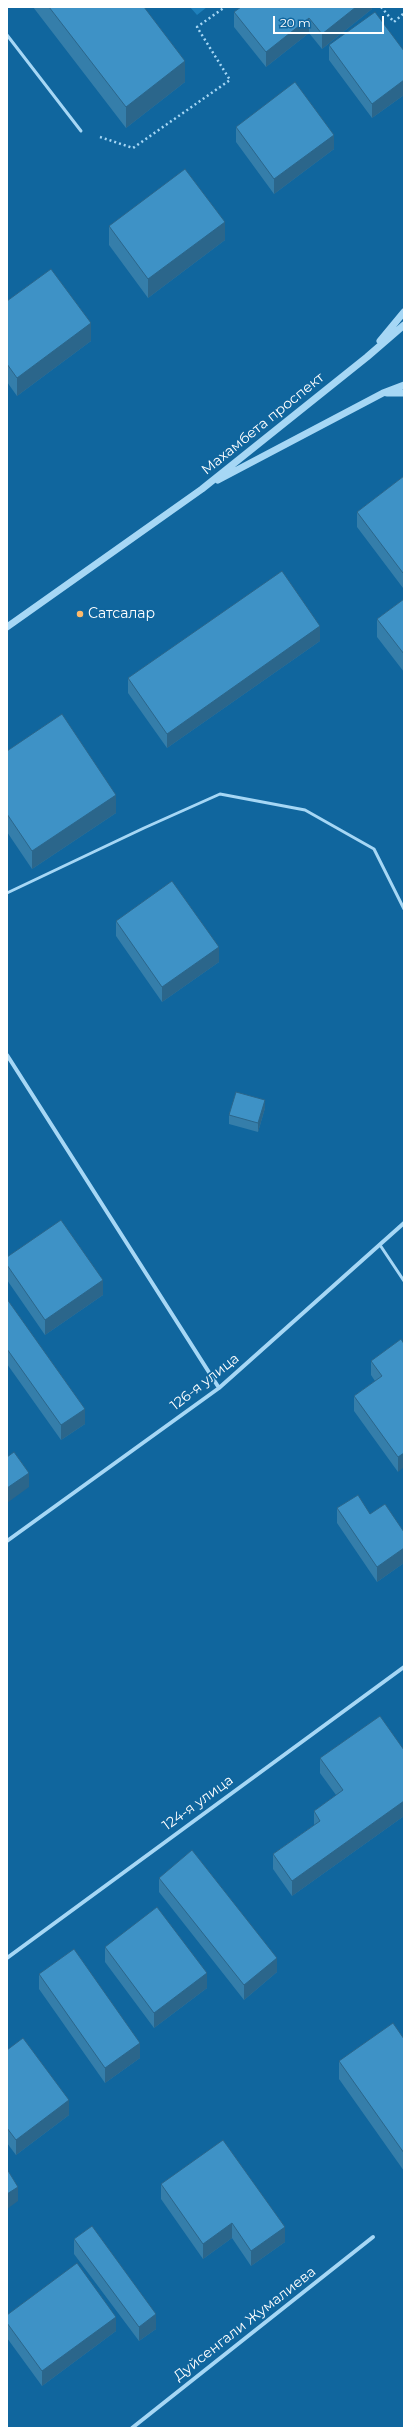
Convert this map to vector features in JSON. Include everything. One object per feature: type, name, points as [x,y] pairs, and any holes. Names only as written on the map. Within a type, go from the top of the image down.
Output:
[{"type":"street","points":[[367,357],[404,312]]},
{"type":"street","name":"Махамбета проспект","points":[[202,489],[367,357],[404,325]]},
{"type":"street","name":"Махамбета проспект","points":[[202,489],[383,393],[404,384]]},
{"type":"street","points":[[383,393],[404,393]]},
{"type":"street","points":[[7,627],[202,489]]},
{"type":"street","points":[[7,1054],[219,1388]]},
{"type":"street","name":"126-я улица","points":[[7,1542],[219,1388],[404,1223]]},
{"type":"street","name":"124-я улица","points":[[7,1958],[404,1668]]},
{"type":"street","name":"Дуйсенгали Жумалиева","points":[[132,2428],[373,2238]]},
{"type":"lane","points":[[7,35],[81,131]]},
{"type":"lane","points":[[7,893],[144,828],[220,794],[305,810],[374,849],[404,909]]},
{"type":"lane","points":[[380,1246],[404,1281]]},
{"type":"path","points":[[81,131],[133,148],[230,80],[197,27],[225,7]]},
{"type":"path","points":[[381,7],[394,22],[404,13]]},
{"type":"shaded area","points":[[190,7],[207,7],[197,15]]},
{"type":"building","points":[[49,7],[144,7],[185,61],[126,107]]},
{"type":"building","points":[[241,7],[356,7],[322,34],[309,18],[266,52],[234,12]]},
{"type":"building","points":[[375,12],[404,51],[404,80],[372,104],[329,45]]},
{"type":"building","points":[[295,82],[334,135],[274,179],[236,127]]},
{"type":"building","points":[[185,169],[225,222],[148,279],[109,226]]},
{"type":"building","points":[[51,269],[91,323],[17,378],[7,364],[7,301]]},
{"type":"building","points":[[404,476],[404,572],[403,573],[357,512]]},
{"type":"building","points":[[282,571],[320,626],[167,734],[128,678]]},
{"type":"building","points":[[404,599],[404,654],[377,619]]},
{"type":"building","points":[[62,714],[116,795],[32,851],[7,814],[7,751]]},
{"type":"building","points":[[172,881],[219,947],[162,987],[116,921]]},
{"type":"building","points":[[236,1092],[265,1100],[258,1123],[229,1115]]},
{"type":"building","points":[[61,1220],[103,1280],[45,1320],[7,1265],[7,1257]]},
{"type":"building","points":[[7,1299],[85,1409],[61,1425],[7,1349]]},
{"type":"building","points":[[401,1339],[404,1344],[404,1453],[398,1457],[354,1396],[382,1376],[371,1361]]},
{"type":"building","points":[[14,1452],[29,1473],[7,1488],[7,1457]]},
{"type":"building","points":[[358,1495],[370,1514],[385,1504],[404,1532],[404,1548],[377,1567],[337,1508]]},
{"type":"building","points":[[380,1716],[404,1750],[404,1801],[292,1881],[273,1854],[320,1821],[314,1811],[343,1790],[320,1758]]},
{"type":"building","points":[[192,1850],[277,1958],[244,1985],[159,1878]]},
{"type":"building","points":[[157,1907],[207,1973],[154,2013],[105,1947]]},
{"type":"building","points":[[74,1949],[140,2043],[105,2068],[39,1974]]},
{"type":"building","points":[[393,2023],[404,2039],[404,2153],[339,2061]]},
{"type":"building","points":[[23,2038],[69,2100],[16,2140],[7,2128],[7,2050]]},
{"type":"building","points":[[223,2140],[285,2227],[251,2251],[232,2223],[203,2244],[161,2184]]},
{"type":"building","points":[[7,2169],[18,2187],[7,2194]]},
{"type":"building","points":[[92,2226],[156,2314],[139,2327],[74,2239]]},
{"type":"building","points":[[77,2263],[116,2317],[42,2371],[7,2323],[7,2315]]},
{"type":"place","name":"Сатсалар","points":[[80,614]]}]
